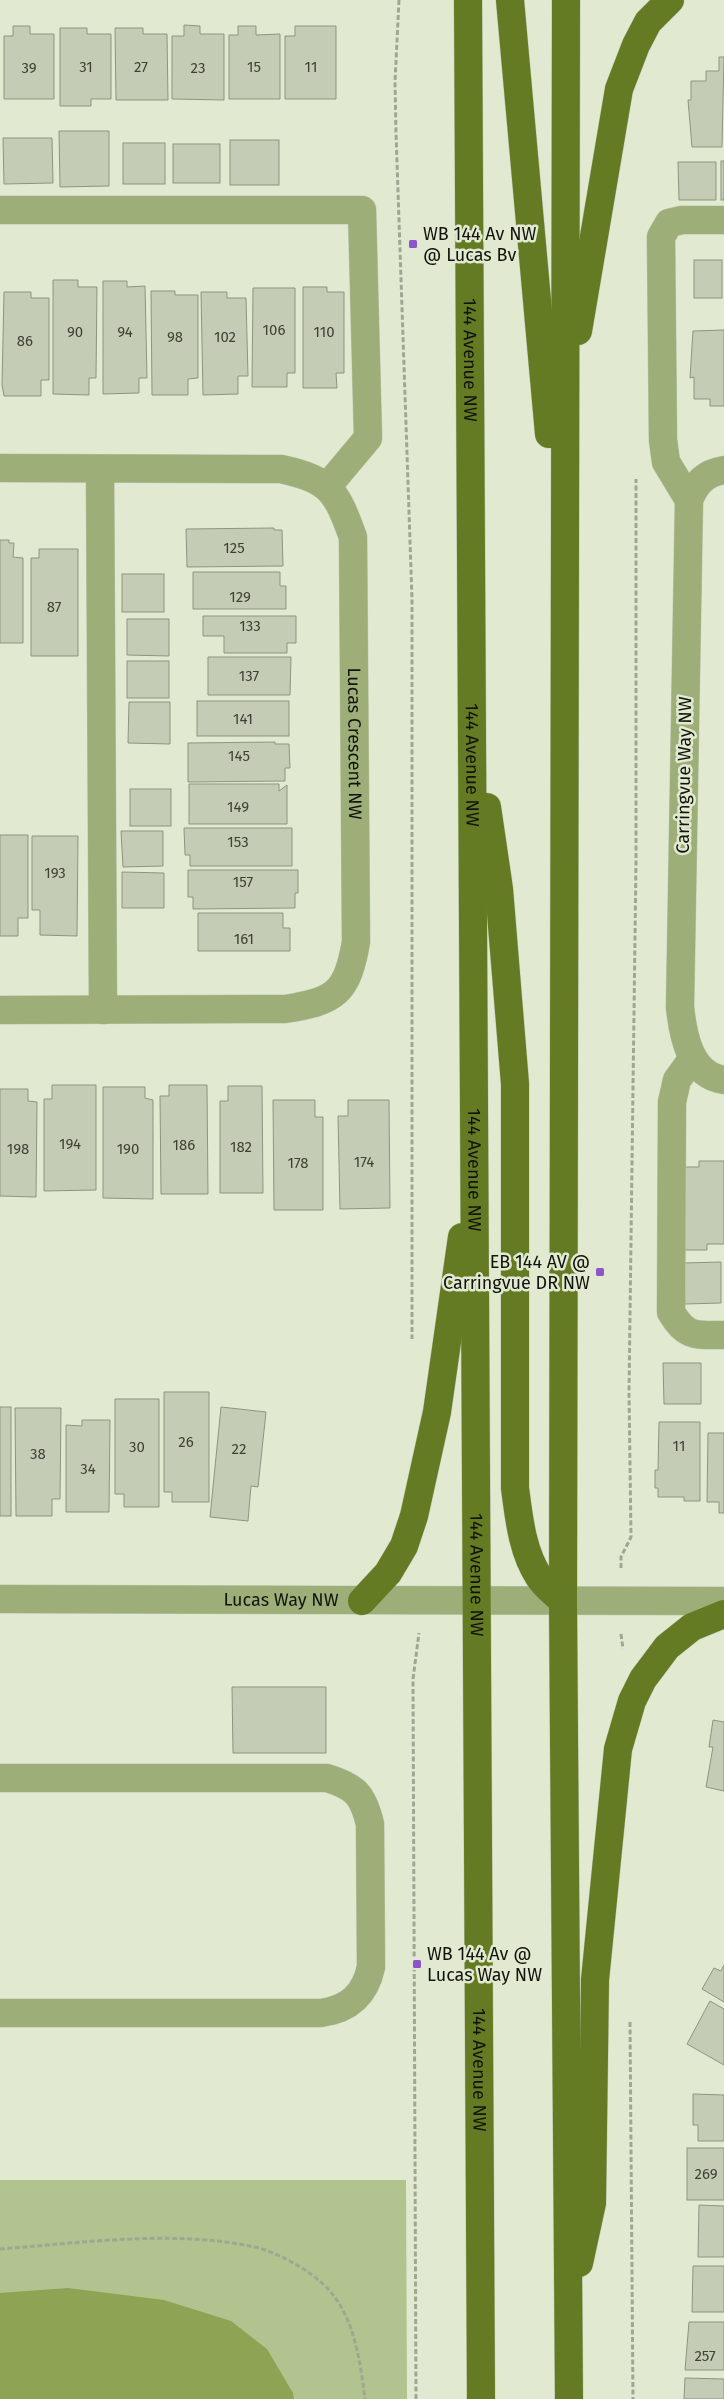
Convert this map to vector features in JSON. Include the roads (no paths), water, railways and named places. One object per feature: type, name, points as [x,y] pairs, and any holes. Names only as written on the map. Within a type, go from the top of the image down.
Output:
[{"type":"main road","name":"144 Avenue NW","points":[[468,0],[481,2399]]},
{"type":"main road","points":[[510,0],[565,605]]},
{"type":"main road","points":[[566,0],[563,1602],[569,2399]]},
{"type":"main road","points":[[565,409],[619,89],[636,45],[648,22],[670,0]]},
{"type":"main road","points":[[472,697],[499,889],[515,1084],[515,1488],[520,1526],[528,1556],[539,1578],[563,1602]]},
{"type":"main road","points":[[362,1601],[388,1573],[404,1546],[420,1494],[437,1412],[475,1144]]},
{"type":"main road","points":[[568,2316],[592,2203],[595,1980],[618,1749],[632,1700],[650,1669],[667,1647],[692,1627],[724,1614]]},
{"type":"street","points":[[0,210],[362,210],[368,438],[327,487]]},
{"type":"street","points":[[688,500],[666,462],[663,440],[661,237],[669,223],[682,220],[724,220]]},
{"type":"street","name":"Lucas Crescent NW","points":[[0,468],[281,469],[310,475],[327,487],[343,508],[353,537],[356,942],[351,970],[340,988],[328,999],[313,1005],[285,1009],[0,1010]]},
{"type":"street","points":[[100,469],[103,1010]]},
{"type":"street","points":[[688,500],[694,487],[705,476],[724,470]]},
{"type":"street","name":"Carringvue Way NW","points":[[688,500],[680,1007],[683,1033],[694,1058],[705,1072],[716,1079],[724,1080]]},
{"type":"street","points":[[694,1058],[678,1080],[672,1102],[671,1312],[680,1328],[699,1335],[724,1335]]},
{"type":"street","name":"Lucas Way NW","points":[[0,1599],[724,1601]]},
{"type":"street","points":[[0,1778],[327,1778],[348,1786],[358,1793],[365,1803],[370,1824],[371,1967],[368,1979],[356,1999],[347,2006],[321,2013],[0,2013]]},
{"type":"place","name":"WB 144 Av NW @ Lucas Bv","points":[[413,244]]},
{"type":"place","name":"EB 144 AV @ Carringvue DR NW","points":[[600,1272]]},
{"type":"place","name":"WB 144 Av @ Lucas Way NW","points":[[417,1964]]}]
